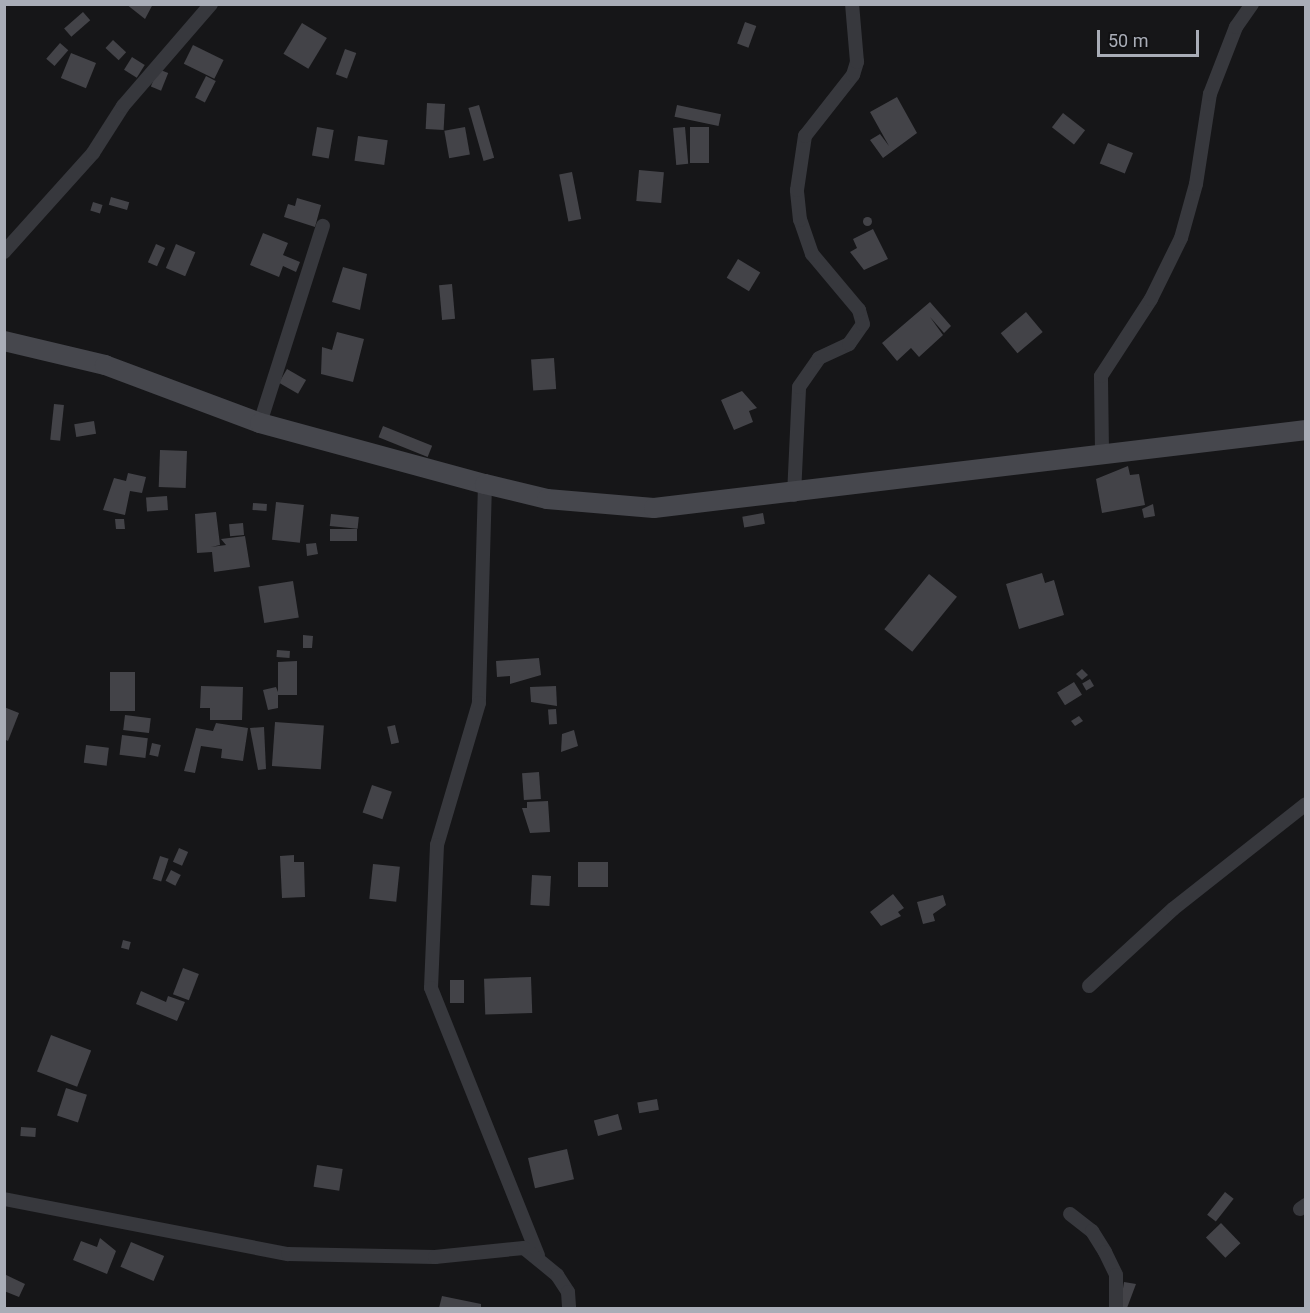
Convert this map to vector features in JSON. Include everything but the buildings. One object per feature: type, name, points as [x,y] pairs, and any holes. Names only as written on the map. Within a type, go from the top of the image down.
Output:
[{"type":"street","points":[[4,252],[93,153],[123,106],[211,4]]},
{"type":"street","points":[[794,495],[799,387],[819,358],[849,344],[863,324],[859,310],[812,254],[800,220],[797,190],[805,136],[854,75],[857,62],[852,4]]},
{"type":"street","points":[[1102,450],[1101,376],[1151,299],[1181,238],[1196,184],[1210,94],[1236,27],[1252,4]]},
{"type":"street","points":[[260,423],[323,226]]},
{"type":"street","points":[[4,341],[167,384],[260,423],[485,484],[547,499],[654,508],[794,495],[1102,450],[1305,430]]},
{"type":"street","points":[[485,484],[479,703],[437,845],[431,988],[538,1255],[568,1292],[569,1308]]},
{"type":"street","points":[[1089,986],[1173,909],[1305,804]]},
{"type":"street","points":[[4,1199],[288,1254],[435,1257],[512,1247],[538,1255]]},
{"type":"street","points":[[1070,1214],[1092,1231],[1105,1252],[1116,1275],[1116,1308]]}]
